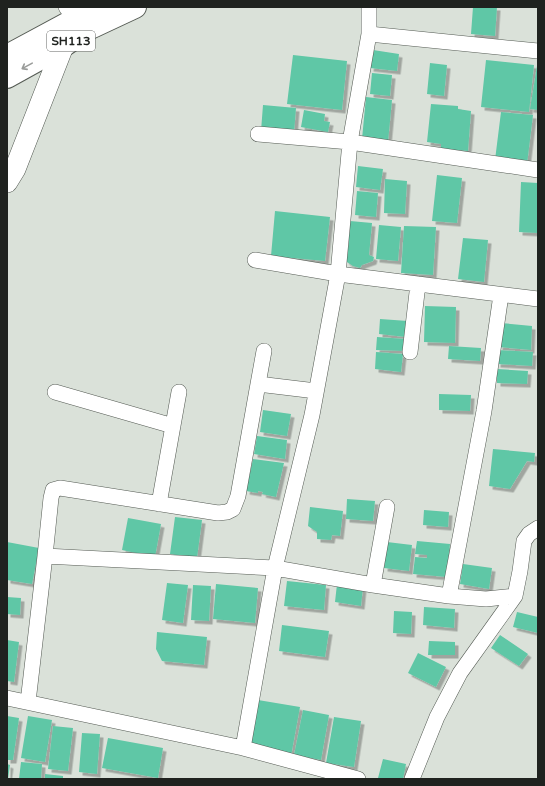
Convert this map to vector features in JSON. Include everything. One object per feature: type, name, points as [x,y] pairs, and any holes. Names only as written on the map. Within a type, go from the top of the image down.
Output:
[{"type":"main road","name":"SH113","points":[[7,56],[71,13],[98,7]]},
{"type":"main road","name":"SH113","points":[[7,77],[63,46],[88,29],[135,7]]},
{"type":"main road","points":[[7,182],[15,169],[63,46],[71,13]]},
{"type":"street","points":[[243,748],[276,568],[312,415],[338,274],[350,142],[369,34],[369,7]]},
{"type":"street","points":[[369,34],[538,51]]},
{"type":"street","points":[[258,134],[350,142],[538,170]]},
{"type":"street","points":[[255,260],[338,274],[538,299]]},
{"type":"street","points":[[410,352],[418,284]]},
{"type":"street","points":[[449,596],[484,411],[501,295]]},
{"type":"street","points":[[28,702],[53,490],[60,488],[218,513],[227,512],[233,509],[238,496],[264,351]]},
{"type":"street","points":[[258,384],[316,391]]},
{"type":"street","points":[[54,392],[173,426]]},
{"type":"street","points":[[158,504],[179,392]]},
{"type":"street","points":[[373,585],[387,507]]},
{"type":"street","points":[[412,779],[437,717],[460,673],[515,596],[524,541],[529,534],[538,528]]},
{"type":"street","points":[[45,556],[276,568],[373,585],[449,596],[486,599],[515,596]]},
{"type":"street","points":[[7,698],[243,748],[358,779]]},
{"type":"building","points":[[473,7],[497,7],[495,36],[471,34]]},
{"type":"building","points":[[373,50],[399,54],[397,71],[370,68]]},
{"type":"building","points":[[293,55],[347,61],[342,110],[287,104]]},
{"type":"building","points":[[486,60],[534,65],[529,112],[481,107]]},
{"type":"building","points":[[430,63],[447,65],[444,96],[427,94]]},
{"type":"building","points":[[538,66],[538,110],[530,109]]},
{"type":"building","points":[[372,73],[392,75],[390,96],[370,94]]},
{"type":"building","points":[[366,97],[392,100],[388,142],[362,139]]},
{"type":"building","points":[[431,104],[458,106],[458,109],[471,111],[468,151],[457,150],[457,153],[441,152],[441,144],[427,142]]},
{"type":"building","points":[[263,105],[296,108],[294,133],[261,131]]},
{"type":"building","points":[[304,110],[325,114],[324,121],[330,122],[328,132],[301,127]]},
{"type":"building","points":[[501,112],[533,115],[527,164],[495,160]]},
{"type":"building","points":[[358,166],[383,169],[380,190],[356,187]]},
{"type":"building","points":[[437,175],[462,178],[457,223],[432,221]]},
{"type":"building","points":[[385,179],[407,181],[405,214],[384,213]]},
{"type":"building","points":[[521,182],[538,183],[538,233],[519,232]]},
{"type":"building","points":[[357,191],[378,193],[376,217],[355,215]]},
{"type":"building","points":[[275,211],[330,217],[325,261],[271,256]]},
{"type":"building","points":[[350,221],[372,223],[369,255],[374,257],[373,261],[362,265],[360,268],[347,262],[342,256],[343,250],[348,250]]},
{"type":"building","points":[[379,225],[401,227],[398,261],[376,259]]},
{"type":"building","points":[[404,226],[436,227],[433,275],[401,273]]},
{"type":"building","points":[[463,238],[488,240],[484,282],[458,279]]},
{"type":"building","points":[[425,306],[456,307],[455,343],[424,342]]},
{"type":"building","points":[[380,319],[408,321],[406,337],[379,334]]},
{"type":"building","points":[[501,323],[532,326],[531,350],[499,347]]},
{"type":"building","points":[[377,337],[406,339],[405,351],[376,350]]},
{"type":"building","points":[[449,346],[481,348],[480,361],[448,359]]},
{"type":"building","points":[[498,350],[533,352],[532,366],[497,364]]},
{"type":"building","points":[[376,352],[403,354],[401,372],[375,369]]},
{"type":"building","points":[[497,369],[528,371],[527,384],[497,383]]},
{"type":"building","points":[[439,394],[471,395],[470,411],[439,410]]},
{"type":"building","points":[[263,410],[291,414],[287,436],[260,432]]},
{"type":"building","points":[[257,436],[287,440],[285,459],[254,454]]},
{"type":"building","points":[[493,449],[535,453],[534,462],[527,461],[510,489],[489,486]]},
{"type":"building","points":[[253,459],[284,463],[276,497],[262,494],[263,492],[258,491],[258,493],[246,491]]},
{"type":"building","points":[[347,499],[375,501],[373,521],[346,519]]},
{"type":"building","points":[[310,507],[343,511],[340,536],[332,535],[331,540],[317,539],[317,532],[308,526]]},
{"type":"building","points":[[424,510],[449,512],[448,527],[423,525]]},
{"type":"building","points":[[175,517],[202,520],[197,558],[170,554]]},
{"type":"building","points":[[128,518],[161,524],[155,557],[122,550]]},
{"type":"building","points":[[417,541],[450,544],[447,577],[413,574],[415,557],[427,558],[427,555],[415,554]]},
{"type":"building","points":[[7,542],[39,548],[32,584],[7,580]]},
{"type":"building","points":[[387,542],[412,545],[409,571],[384,568]]},
{"type":"building","points":[[463,564],[492,568],[489,589],[460,584]]},
{"type":"building","points":[[287,581],[326,585],[324,610],[284,606]]},
{"type":"building","points":[[167,583],[188,585],[183,623],[162,620]]},
{"type":"building","points":[[216,584],[258,588],[255,623],[213,619]]},
{"type":"building","points":[[337,584],[363,587],[361,606],[335,602]]},
{"type":"building","points":[[193,585],[211,586],[209,621],[191,620]]},
{"type":"building","points":[[7,597],[21,598],[20,615],[7,614]]},
{"type":"building","points":[[424,607],[455,609],[454,628],[423,625]]},
{"type":"building","points":[[394,611],[412,612],[411,634],[393,633]]},
{"type":"building","points":[[517,612],[538,617],[538,633],[513,627]]},
{"type":"building","points":[[282,625],[329,631],[325,657],[279,651]]},
{"type":"building","points":[[157,632],[207,637],[204,665],[162,661],[156,649]]},
{"type":"building","points":[[500,635],[528,654],[519,666],[491,648]]},
{"type":"building","points":[[7,640],[19,642],[14,682],[7,681]]},
{"type":"building","points":[[429,641],[455,642],[455,655],[428,655]]},
{"type":"building","points":[[418,653],[446,667],[436,687],[408,673]]},
{"type":"building","points":[[258,700],[300,707],[291,756],[250,749]]},
{"type":"building","points":[[303,710],[329,715],[321,760],[294,755]]},
{"type":"building","points":[[7,716],[19,718],[13,760],[7,760]]},
{"type":"building","points":[[28,716],[52,720],[45,762],[21,758]]},
{"type":"building","points":[[334,717],[361,721],[354,767],[326,763]]},
{"type":"building","points":[[53,726],[73,728],[68,771],[48,769]]},
{"type":"building","points":[[82,733],[100,734],[97,774],[79,772]]},
{"type":"building","points":[[108,738],[163,748],[158,778],[102,768]]},
{"type":"building","points":[[383,759],[406,764],[403,779],[378,778]]},
{"type":"building","points":[[21,762],[42,764],[41,779],[19,779]]},
{"type":"building","points":[[7,764],[10,765],[8,779],[7,779]]},
{"type":"building","points":[[45,774],[63,776],[63,779],[45,779]]}]
